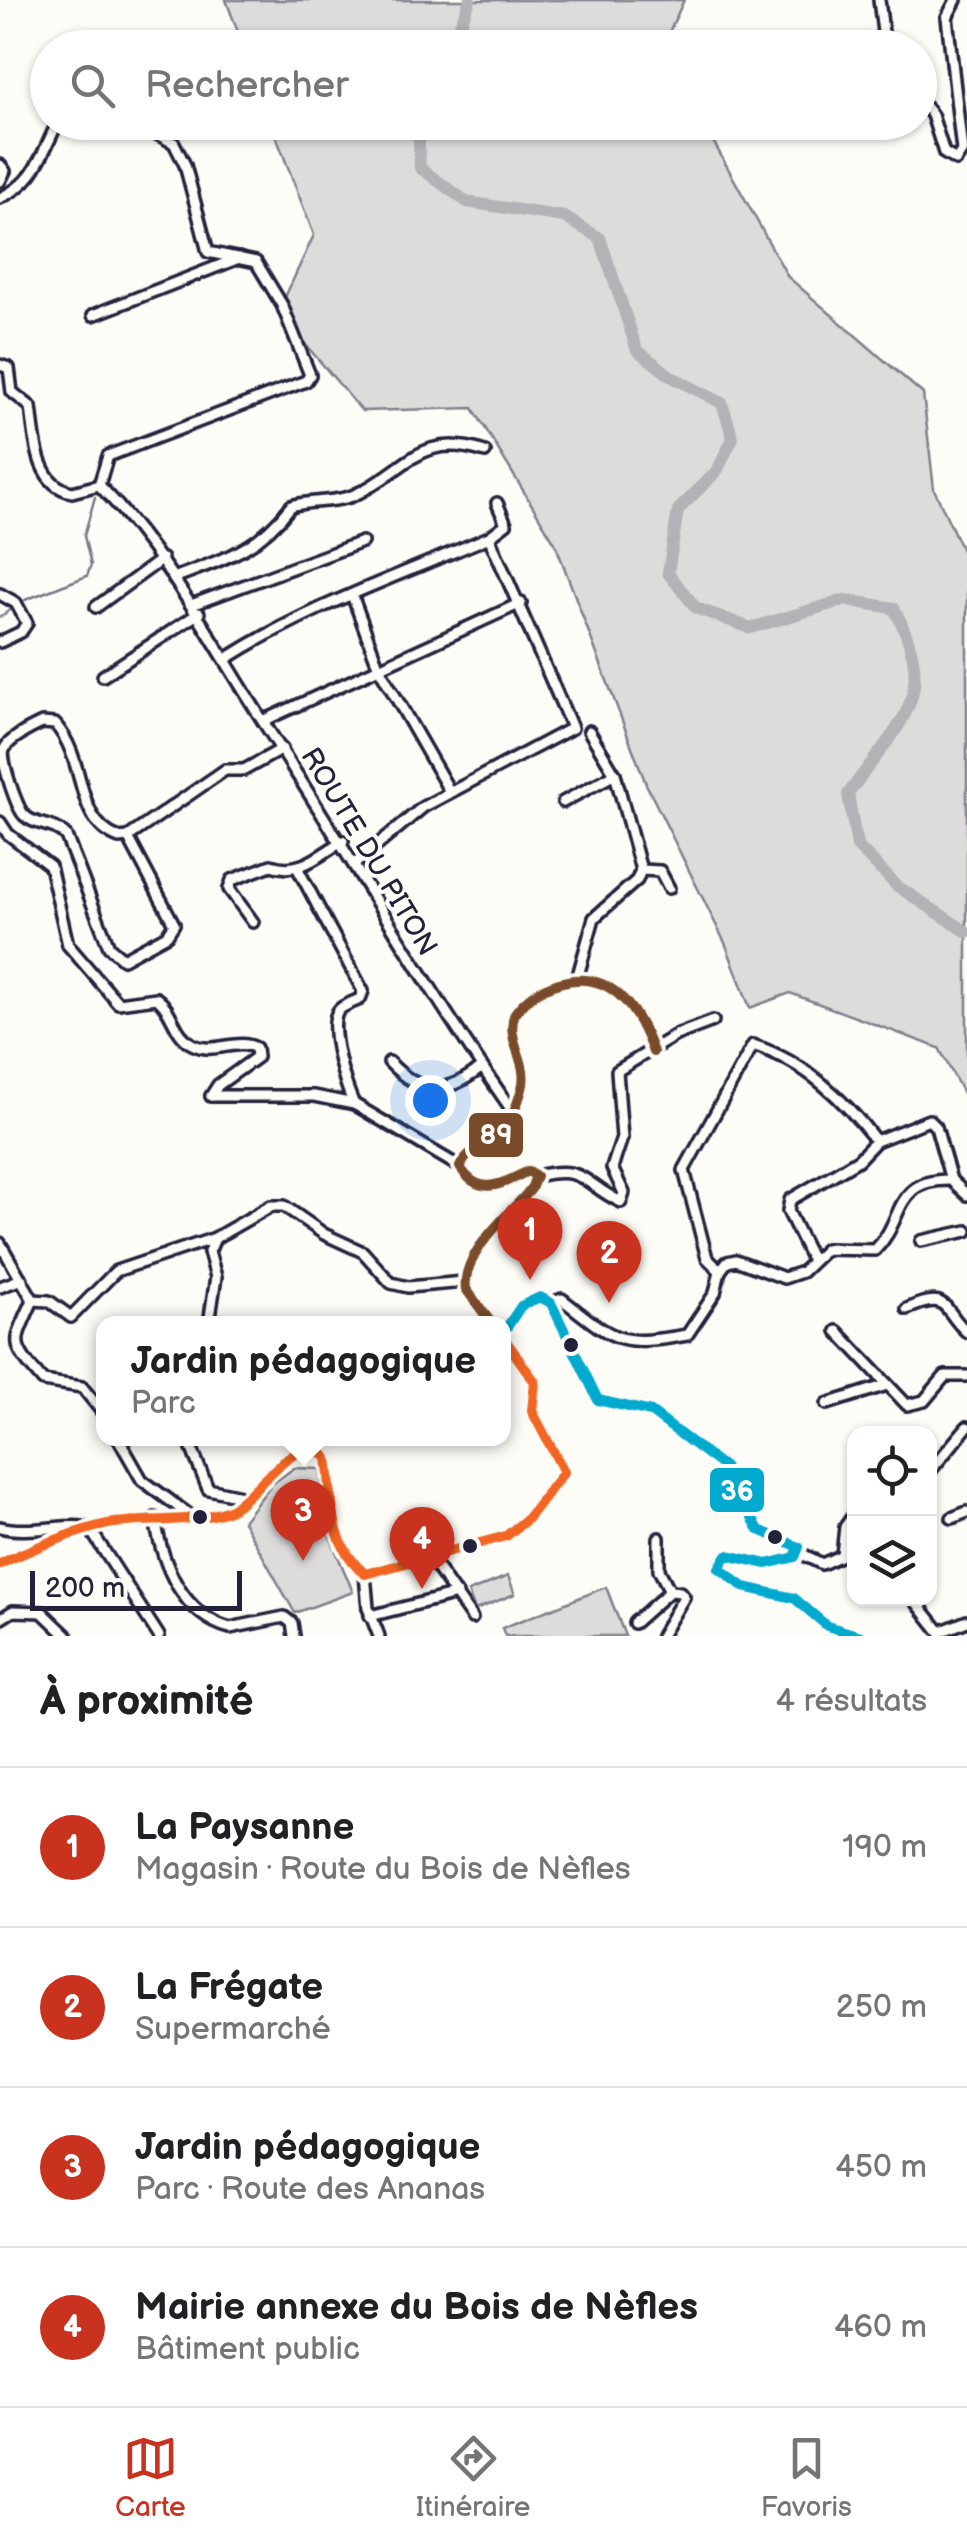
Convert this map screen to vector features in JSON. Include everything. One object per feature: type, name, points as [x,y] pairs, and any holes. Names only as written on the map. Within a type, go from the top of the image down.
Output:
[{"type":"street","points":[[880,0],[883,30]]},
{"type":"street","points":[[937,131],[944,153],[956,160],[962,151],[948,16],[956,0]]},
{"type":"street","points":[[0,198],[22,188],[38,168],[50,140]]},
{"type":"street","points":[[0,365],[9,368],[12,392],[32,407],[32,439],[53,481],[72,492],[100,485],[108,456],[306,380],[310,375],[304,352],[256,262],[208,252],[185,165],[174,143],[168,140]]},
{"type":"street","points":[[0,165],[4,171],[0,181]]},
{"type":"street","points":[[92,315],[239,258]]},
{"type":"street","points":[[176,577],[234,556],[267,536],[291,506],[356,494],[404,461],[442,444],[485,452]]},
{"type":"street","name":"ROUTE DU PITON","points":[[100,485],[176,577],[263,721],[356,863],[415,970],[511,1109]]},
{"type":"street","points":[[226,659],[256,640],[352,595],[490,538],[506,524],[497,503]]},
{"type":"street","points":[[356,863],[423,807],[572,728],[490,538]]},
{"type":"street","points":[[103,676],[196,608],[362,542]]},
{"type":"street","points":[[96,607],[162,559]]},
{"type":"street","points":[[0,594],[16,603],[27,623],[22,632],[0,642]]},
{"type":"street","points":[[352,595],[379,668],[450,792]]},
{"type":"street","points":[[263,721],[521,603]]},
{"type":"street","points":[[128,838],[174,924],[167,936],[123,959],[109,947],[66,836],[55,826],[26,818],[19,808],[3,756],[6,746],[42,723],[55,724],[76,755],[88,812],[113,836],[128,838],[218,774],[244,770],[282,749]]},
{"type":"street","points":[[577,979],[594,918],[638,880],[641,870],[616,774],[589,731]]},
{"type":"street","points":[[563,802],[616,774]]},
{"type":"street","points":[[0,822],[8,834],[50,866],[68,946],[118,1003],[156,998],[167,1008],[184,1038],[202,1048],[214,1050],[248,1043],[256,1048],[258,1057],[222,1081],[210,1096],[314,1096],[354,1104],[460,1167],[468,1179],[489,1188],[511,1182],[528,1171],[536,1176],[573,1172],[588,1177],[614,1200],[625,1198],[612,1168],[622,1138],[616,1071],[676,1035],[712,1021]]},
{"type":"street","points":[[252,922],[229,889],[232,880],[271,864],[288,871],[298,869],[342,841]]},
{"type":"street","points":[[298,869],[362,991],[360,999],[340,1009],[336,1017],[336,1042],[354,1104]]},
{"type":"street","points":[[641,870],[660,871],[669,888]]},
{"type":"street","points":[[460,1167],[468,1154],[503,1129],[525,1074],[511,1033],[514,1013],[536,992],[577,979],[608,984],[642,1024],[653,1052]]},
{"type":"street","points":[[720,1272],[707,1258],[684,1170],[753,1045],[788,1056],[812,1074],[876,1141]]},
{"type":"street","points":[[389,1062],[407,1078],[430,1087],[454,1087],[482,1067]]},
{"type":"street","points":[[812,1260],[788,1211],[790,1200],[858,1160],[876,1141],[929,1120],[941,1141],[951,1180],[967,1195]]},
{"type":"street","points":[[486,1316],[464,1282],[474,1255],[531,1189],[536,1176]]},
{"type":"street","points":[[511,1324],[528,1300],[540,1297],[551,1302],[562,1299],[624,1342],[686,1335],[715,1293],[727,1262],[736,1260],[784,1278],[802,1272],[812,1260],[836,1247],[863,1253],[874,1250],[885,1240],[901,1201],[911,1190],[936,1180],[951,1180]]},
{"type":"street","points":[[33,1300],[49,1301],[71,1317],[116,1271],[190,1242],[215,1238],[272,1206],[284,1206],[324,1234],[363,1252],[391,1283],[408,1287],[464,1282]]},
{"type":"street","points":[[922,1240],[967,1230]]},
{"type":"street","points":[[210,1316],[216,1277],[209,1252],[215,1238]]},
{"type":"street","points":[[0,1243],[33,1300]]},
{"type":"street","points":[[0,1287],[22,1279]]},
{"type":"street","points":[[33,1300],[16,1332],[18,1347],[42,1381],[82,1387],[96,1405]]},
{"type":"street","points":[[907,1309],[930,1300],[939,1302],[949,1306],[967,1332]]},
{"type":"street","points":[[551,1302],[598,1400],[651,1412],[724,1468],[758,1530],[794,1544],[800,1552],[822,1564],[842,1555],[845,1527],[853,1516]]},
{"type":"street","points":[[837,1331],[907,1404],[916,1405],[945,1376],[967,1376]]},
{"type":"street","points":[[365,1574],[430,1559],[518,1528],[564,1472],[560,1458],[534,1418],[535,1382],[511,1347]]},
{"type":"street","points":[[827,1404],[886,1386]]},
{"type":"street","points":[[937,1463],[967,1427]]},
{"type":"street","points":[[127,1446],[142,1480],[190,1516]]},
{"type":"street","points":[[189,1446],[208,1489],[248,1497]]},
{"type":"street","points":[[0,1564],[90,1530],[228,1511],[278,1466],[298,1454],[324,1453],[333,1522],[348,1553],[365,1574],[370,1616],[379,1636]]},
{"type":"street","points":[[952,1518],[967,1512]]},
{"type":"street","points":[[156,1518],[166,1564],[192,1606],[230,1628],[288,1619],[294,1636]]},
{"type":"street","points":[[0,1527],[40,1533],[75,1525],[90,1530],[159,1636]]},
{"type":"street","points":[[660,1538],[659,1570],[670,1591],[684,1598],[661,1636]]},
{"type":"street","points":[[800,1552],[767,1564],[727,1555],[718,1562],[719,1568],[744,1587],[794,1598],[826,1626],[861,1636]]},
{"type":"street","points":[[430,1559],[472,1618]]},
{"type":"street","points":[[634,1622],[670,1591]]},
{"type":"street","points":[[370,1616],[456,1594]]},
{"type":"street","points":[[920,1606],[940,1632],[967,1621]]},
{"type":"street","points":[[0,1620],[13,1611],[42,1612],[67,1636]]},
{"type":"shaded area","points":[[226,0],[684,0],[670,30],[237,30]]},
{"type":"shaded area","points":[[278,140],[712,140],[788,277],[923,394],[934,489],[967,561],[967,1101],[939,1048],[790,993],[750,1008],[726,945],[646,784],[555,543],[473,408],[362,411],[278,312],[314,235]]},
{"type":"shaded area","points":[[294,1468],[320,1469],[327,1530],[353,1592],[295,1613],[243,1521],[271,1485]]},
{"type":"shaded area","points":[[508,1576],[515,1594],[475,1610],[468,1592]]},
{"type":"shaded area","points":[[606,1587],[625,1636],[505,1636],[502,1628]]},
{"type":"waterway","points":[[458,30],[470,0]]},
{"type":"waterway","points":[[419,140],[420,168],[467,202],[564,217],[600,238],[637,350],[672,377],[722,403],[733,438],[717,471],[678,510],[668,573],[696,608],[750,628],[845,600],[894,608],[908,639],[914,687],[898,727],[848,794],[857,846],[897,886],[967,932]]},
{"type":"waterway","points":[[25,600],[87,576],[91,565],[84,536],[95,497]]},
{"type":"waterway","points":[[0,617],[11,609]]},
{"type":"transit line","name":"89","points":[[486,1316],[466,1289],[466,1275],[479,1248],[531,1189],[536,1176],[528,1171],[491,1186],[475,1183],[460,1167],[469,1154],[506,1125],[517,1103],[524,1079],[513,1032],[515,1013],[529,998],[552,985],[593,981],[620,995],[639,1021],[653,1052]]},
{"type":"transit line","name":"36","points":[[511,1321],[521,1306],[540,1297],[551,1303],[598,1400],[651,1412],[724,1467],[759,1530],[799,1547],[795,1557],[767,1564],[727,1555],[719,1568],[744,1587],[794,1598],[827,1626],[861,1636]]},
{"type":"transit line","points":[[0,1564],[53,1541],[108,1524],[200,1517],[229,1510],[289,1458],[315,1450],[327,1458],[338,1534],[353,1562],[365,1574],[506,1536],[527,1519],[564,1472],[532,1411],[535,1382],[511,1348]]},
{"type":"place","name":"La Paysanne","points":[[530,1280]]},
{"type":"place","name":"La Frégate","points":[[609,1303]]},
{"type":"place","name":"Jardin pédagogique","points":[[303,1561]]},
{"type":"place","name":"Mairie annexe du Bois de Nèfles","points":[[422,1589]]}]
